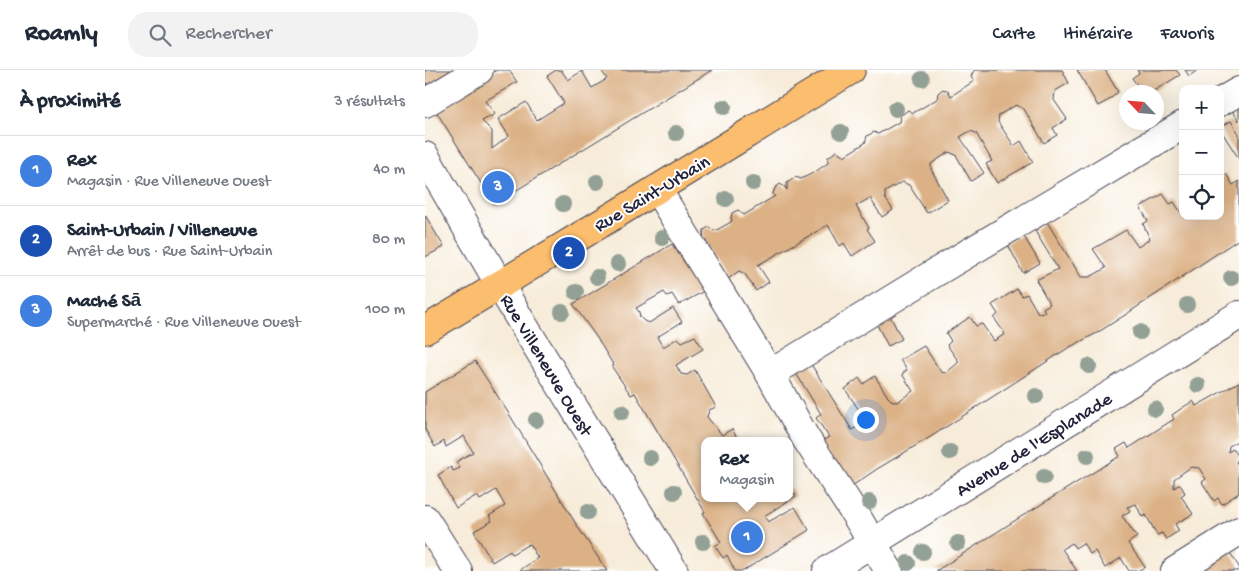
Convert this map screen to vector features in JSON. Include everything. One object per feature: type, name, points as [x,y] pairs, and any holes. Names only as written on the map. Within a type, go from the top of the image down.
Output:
[{"type":"main road","name":"Rue Saint-Urbain","points":[[425,330],[851,70]]},
{"type":"street","points":[[425,102],[479,70]]},
{"type":"street","points":[[1224,100],[1239,91]]},
{"type":"street","points":[[769,374],[1179,127]]},
{"type":"street","name":"Rue Villeneuve Ouest","points":[[425,156],[521,321],[674,571]]},
{"type":"street","points":[[657,189],[805,437],[889,571]]},
{"type":"street","name":"Avenue de l'Esplanade","points":[[827,571],[1239,315]]},
{"type":"street","points":[[425,519],[456,571]]},
{"type":"street","points":[[1175,571],[1239,531]]},
{"type":"building","points":[[425,70],[466,70],[431,91],[425,81]]},
{"type":"building","points":[[497,70],[509,70],[517,82],[485,101],[495,114],[482,121],[492,131],[492,149],[509,136],[498,119],[526,102],[537,120],[564,103],[547,76],[556,70],[561,70],[568,80],[582,71],[592,88],[607,79],[601,70],[712,70],[494,204],[434,108]]},
{"type":"building","points":[[975,70],[1062,70],[1069,83],[1055,91],[1054,100],[1067,119],[1053,128],[1057,135],[1044,143],[1024,109],[1016,105],[999,115],[998,122],[1014,146],[1021,141],[1033,162],[997,183],[986,164],[992,161],[976,133],[970,131],[960,137],[984,173],[971,181],[956,155],[949,152],[931,164],[931,169],[948,200],[927,213],[909,185],[902,182],[885,192],[885,198],[893,210],[882,217],[870,198],[856,206],[875,241],[852,256],[844,243],[840,246],[828,225],[758,265],[769,282],[756,291],[745,274],[739,271],[728,279],[703,238],[704,230],[709,227],[715,231],[731,222],[732,213],[738,210],[744,215],[775,196],[773,194],[775,188],[780,184],[787,190],[787,183],[796,177],[801,179],[815,172],[828,163],[828,157],[837,151],[844,156],[865,143],[867,136],[874,132],[878,134],[899,122],[900,116],[908,110],[913,113],[937,99],[938,93],[943,89],[948,91],[951,96],[974,81],[971,77]]},
{"type":"building","points":[[1077,70],[1105,70],[1118,92],[1098,106]]},
{"type":"building","points":[[1137,70],[1176,70],[1180,75],[1164,85],[1137,85],[1132,78],[1139,73]]},
{"type":"building","points":[[1185,70],[1198,70],[1189,76]]},
{"type":"building","points":[[1239,103],[1239,121],[1231,108]]},
{"type":"building","points":[[1231,121],[1239,134],[1239,159],[1224,135],[1224,125]]},
{"type":"building","points":[[1226,174],[1233,185],[1239,181],[1239,239],[1097,333],[1068,348],[849,488],[820,442],[829,437],[816,418],[821,414],[794,370],[809,361],[852,430],[863,423],[861,413],[845,389],[859,378],[863,384],[875,376],[888,397],[897,402],[913,391],[902,374],[907,370],[900,360],[924,346],[941,372],[946,373],[959,362],[947,345],[951,341],[946,333],[970,317],[976,326],[982,324],[994,341],[1005,334],[994,318],[998,314],[992,305],[1017,289],[1022,296],[1027,294],[1038,313],[1045,312],[1043,308],[1050,304],[1036,280],[1058,269],[1035,231],[1047,222],[1081,277],[1090,277],[1106,268],[1093,249],[1126,230],[1138,247],[1150,239],[1143,224],[1148,221],[1140,207],[1163,194],[1170,204],[1174,202],[1179,210],[1179,220],[1224,220],[1224,175]]},
{"type":"building","points":[[425,215],[444,247],[425,257]]},
{"type":"building","points":[[1023,235],[1040,263],[1023,273],[1007,243]]},
{"type":"building","points":[[672,244],[704,291],[679,305],[672,294],[667,296],[664,292],[636,308],[640,317],[649,323],[673,308],[682,322],[657,337],[663,347],[678,338],[682,342],[695,336],[703,349],[676,365],[681,374],[687,375],[695,370],[716,407],[709,410],[707,417],[722,435],[732,429],[737,437],[701,437],[701,502],[786,502],[764,516],[768,522],[795,507],[809,530],[743,571],[735,571],[727,555],[723,558],[715,546],[721,542],[635,393],[631,395],[612,367],[614,366],[597,338],[573,304]]},
{"type":"building","points":[[889,314],[902,339],[888,346],[875,321]]},
{"type":"building","points":[[475,361],[607,571],[521,571],[538,558],[529,544],[512,554],[510,551],[492,562],[474,531],[492,521],[489,516],[505,506],[496,490],[480,500],[477,495],[456,508],[438,475],[451,467],[453,471],[460,468],[456,462],[473,452],[464,436],[446,447],[444,441],[435,447],[425,429],[425,392]]},
{"type":"building","points":[[1239,382],[1239,440],[1229,446],[1228,452],[1233,449],[1239,458],[1236,462],[1239,466],[1239,493],[1222,504],[1218,498],[1214,501],[1202,482],[1206,479],[1199,468],[1191,467],[1174,479],[1174,488],[1180,484],[1185,493],[1181,496],[1193,514],[1175,524],[1179,531],[1166,539],[1162,533],[1157,535],[1146,515],[1142,517],[1136,504],[1127,507],[1130,511],[1122,516],[1137,537],[1128,543],[1145,567],[1137,571],[1129,571],[1121,558],[1105,568],[1095,551],[1090,554],[1083,543],[1075,548],[1072,543],[1062,549],[1077,571],[936,571],[1120,456],[1116,449],[1126,443],[1129,448],[1174,419],[1172,415],[1193,401],[1196,406]]},
{"type":"building","points":[[1229,551],[1239,567],[1239,571],[1208,571],[1205,566]]},
{"type":"place","name":"Maché Sā","points":[[498,187]]},
{"type":"place","name":"Saint-Urbain / Villeneuve","points":[[569,253]]},
{"type":"place","name":"Rex","points":[[747,537]]}]
